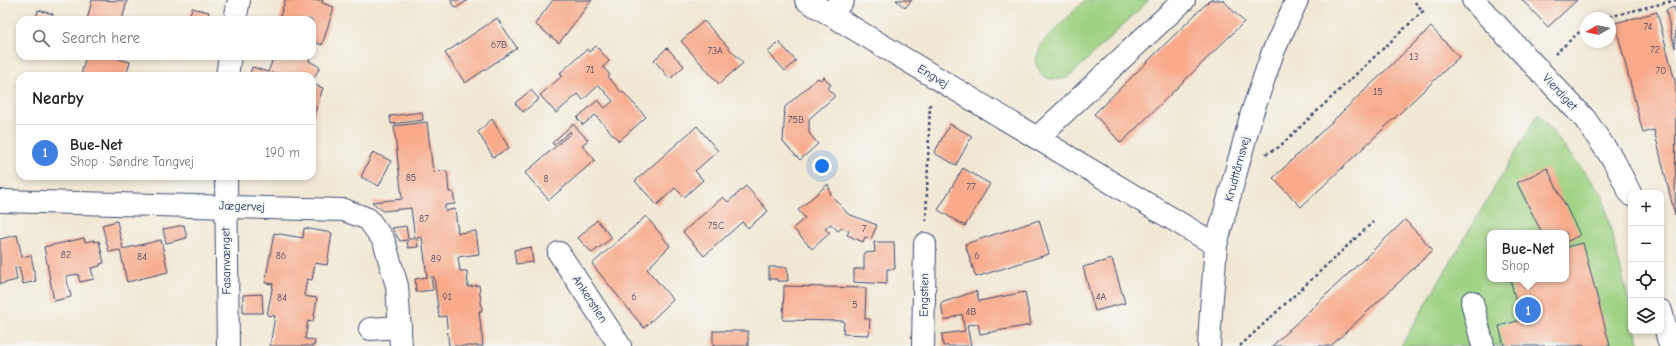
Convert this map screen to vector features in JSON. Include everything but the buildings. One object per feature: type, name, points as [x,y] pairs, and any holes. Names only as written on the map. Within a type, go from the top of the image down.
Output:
[{"type":"street","points":[[236,16],[239,0]]},
{"type":"street","name":"Engvej","points":[[806,0],[836,7],[931,75],[1216,245]]},
{"type":"street","points":[[1037,138],[1184,0]]},
{"type":"street","name":"Krudttårnsvej","points":[[1210,346],[1216,245],[1252,113],[1274,52],[1297,0]]},
{"type":"street","name":"Vierdiget","points":[[1473,0],[1585,119],[1614,161],[1628,190]]},
{"type":"street","points":[[228,72],[229,60]]},
{"type":"street","name":"Fasanvænget","points":[[226,180],[225,206],[228,346]]},
{"type":"street","name":"Jægervej","points":[[0,201],[344,210],[368,219],[384,241],[397,286],[400,336],[370,329]]},
{"type":"street","name":"Engstien","points":[[923,346],[925,244]]},
{"type":"street","name":"Ankerstien","points":[[559,253],[620,346]]},
{"type":"street","points":[[1472,302],[1483,346]]},
{"type":"street","points":[[1664,323],[1670,346]]},
{"type":"path","points":[[1237,170],[1279,147],[1423,11],[1412,0]]},
{"type":"path","points":[[1616,15],[1676,0]]},
{"type":"path","points":[[1539,69],[1580,31]]},
{"type":"path","points":[[925,244],[931,75]]},
{"type":"path","points":[[1240,346],[1373,222]]},
{"type":"green space","points":[[1085,0],[1149,0],[1068,78],[1047,78],[1041,73],[1035,62],[1042,43]]},
{"type":"green space","points":[[1538,114],[1602,194],[1628,298],[1628,334],[1637,334],[1640,346],[1401,346]]},
{"type":"place","name":"Bue-Net","points":[[1528,310]]}]
